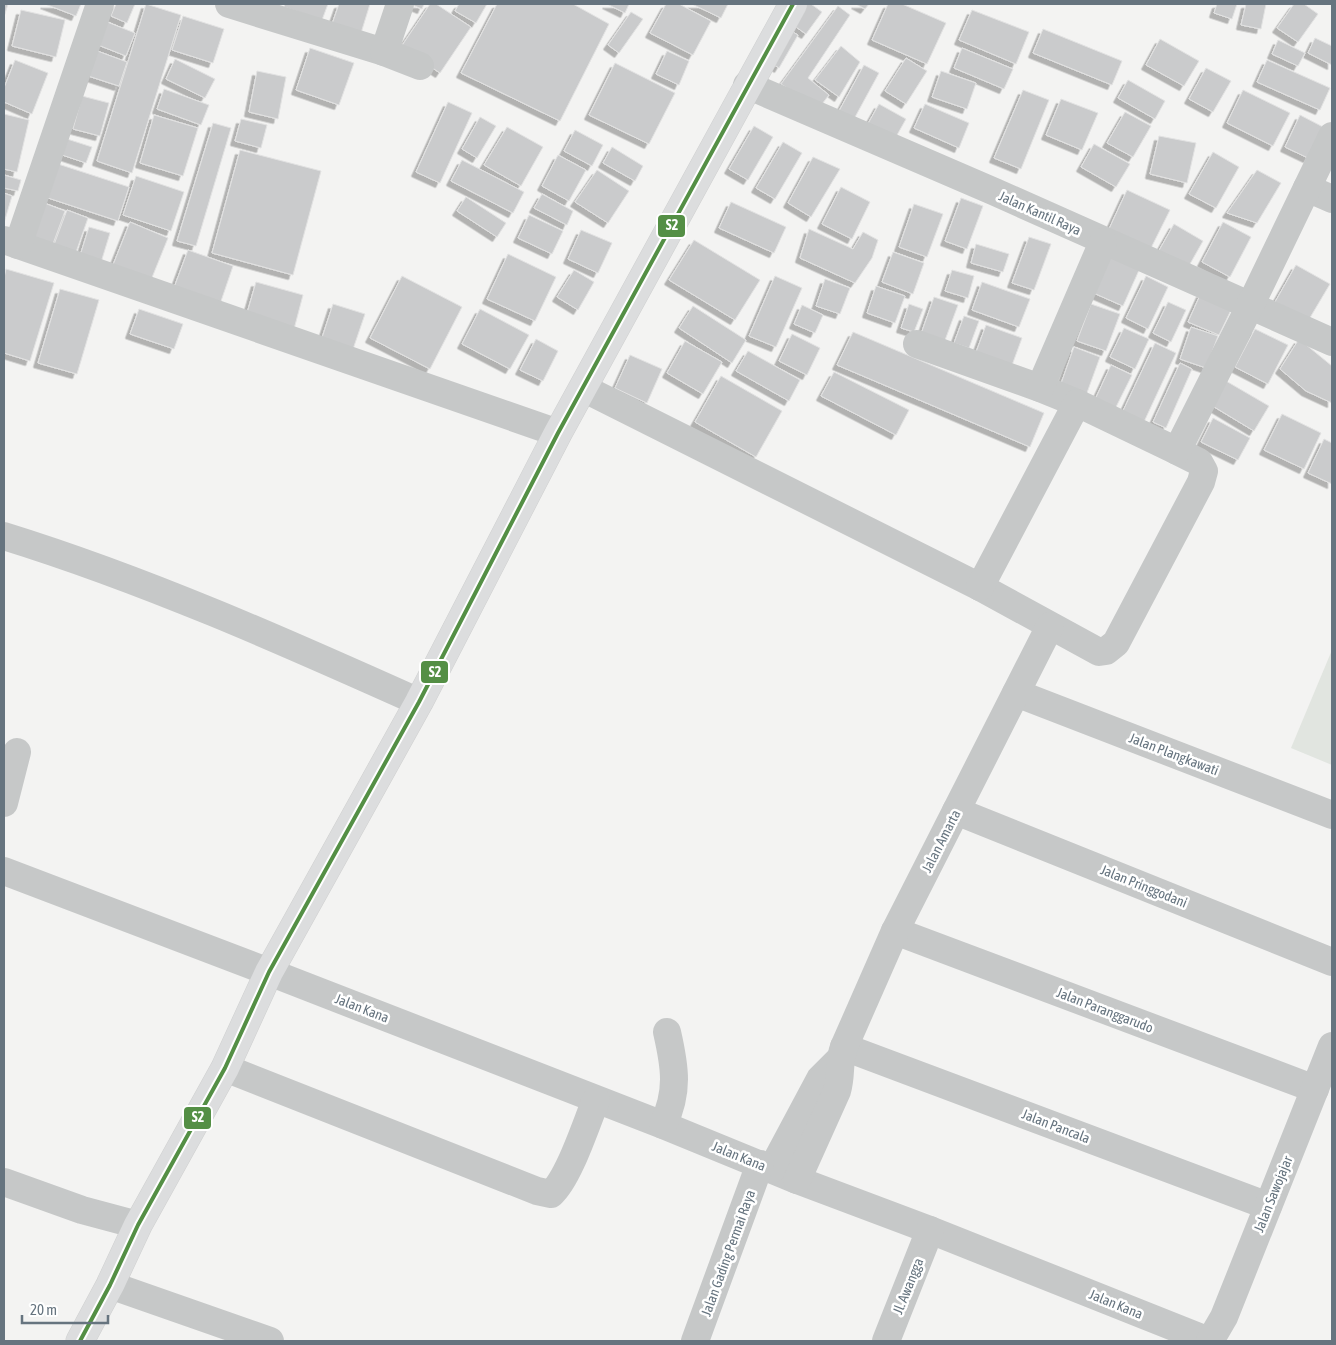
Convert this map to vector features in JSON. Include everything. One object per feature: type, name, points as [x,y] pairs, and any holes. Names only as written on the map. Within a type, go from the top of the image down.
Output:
[{"type":"main road","points":[[80,1341],[110,1285],[138,1226],[225,1068],[269,972],[419,702],[558,433],[793,4]]},
{"type":"street","points":[[100,4],[11,243],[558,433]]},
{"type":"street","points":[[229,4],[384,52],[420,66]]},
{"type":"street","points":[[384,52],[400,4]]},
{"type":"street","name":"Jalan Kantil Raya","points":[[748,86],[995,192],[1103,242],[1332,342]]},
{"type":"street","points":[[1177,450],[1250,306],[1332,136]]},
{"type":"street","points":[[1307,188],[1332,199]]},
{"type":"street","points":[[1040,388],[1103,242]]},
{"type":"street","points":[[583,388],[980,587],[1099,652],[1106,651],[1116,643],[1201,482],[1204,471],[1199,462],[1077,403],[917,344]]},
{"type":"street","points":[[980,587],[1077,403]]},
{"type":"street","points":[[4,536],[117,575],[249,626],[419,702]]},
{"type":"street","name":"Jalan Amarta","points":[[776,1171],[820,1079],[842,1053],[895,931],[1050,626]]},
{"type":"street","name":"Jalan Plangkawati","points":[[1016,693],[1332,815]]},
{"type":"street","points":[[4,803],[17,752]]},
{"type":"street","name":"Jalan Pringgodani","points":[[956,811],[1332,962]]},
{"type":"street","name":"Jalan Kana","points":[[4,871],[662,1125],[1200,1339]]},
{"type":"street","name":"Jalan Paranggarudo","points":[[895,931],[1315,1089]]},
{"type":"street","points":[[662,1125],[670,1110],[675,1066],[667,1032]]},
{"type":"street","name":"Jalan Sawojajar","points":[[1200,1339],[1224,1317],[1332,1046]]},
{"type":"street","name":"Jalan Pancala","points":[[842,1053],[1268,1206]]},
{"type":"street","points":[[225,1068],[537,1191],[551,1194],[557,1188],[576,1150],[596,1100]]},
{"type":"street","name":"Jalan Gading Permai Raya","points":[[695,1341],[776,1171]]},
{"type":"street","points":[[4,1182],[82,1210],[138,1226]]},
{"type":"street","name":"Jl. Awangga","points":[[886,1341],[930,1230]]},
{"type":"street","points":[[110,1285],[270,1341]]},
{"type":"shaded area","points":[[1332,650],[1332,765],[1291,748]]},
{"type":"building","points":[[4,4],[8,4],[4,17]]},
{"type":"building","points":[[45,4],[81,4],[76,16]]},
{"type":"building","points":[[116,4],[135,4],[127,23],[111,16]]},
{"type":"building","points":[[146,4],[181,15],[132,173],[97,161]]},
{"type":"building","points":[[285,4],[328,4],[322,20],[284,7]]},
{"type":"building","points":[[339,4],[370,4],[361,33],[332,24]]},
{"type":"building","points":[[410,4],[424,4],[422,9]]},
{"type":"building","points":[[430,4],[436,4],[471,27],[440,73],[401,47]]},
{"type":"building","points":[[459,4],[487,4],[476,23],[455,11]]},
{"type":"building","points":[[497,4],[573,4],[609,24],[560,121],[461,73]]},
{"type":"building","points":[[607,4],[629,4],[625,13]]},
{"type":"building","points":[[666,4],[679,4],[711,21],[693,55],[650,33]]},
{"type":"building","points":[[692,4],[728,4],[721,18]]},
{"type":"building","points":[[803,4],[811,4],[822,12],[806,34],[793,25]]},
{"type":"building","points":[[856,4],[869,4],[865,9]]},
{"type":"building","points":[[888,4],[902,4],[946,23],[927,64],[872,40]]},
{"type":"building","points":[[1217,4],[1237,4],[1232,19],[1214,13]]},
{"type":"building","points":[[1246,4],[1266,4],[1261,29],[1241,25]]},
{"type":"building","points":[[1294,4],[1304,4],[1318,14],[1298,42],[1277,28]]},
{"type":"building","points":[[838,6],[850,15],[808,78],[829,95],[818,109],[781,84]]},
{"type":"building","points":[[21,10],[65,20],[56,57],[12,46]]},
{"type":"building","points":[[972,10],[1029,32],[1016,64],[959,40]]},
{"type":"building","points":[[631,12],[643,19],[619,53],[608,45]]},
{"type":"building","points":[[183,16],[224,29],[213,63],[172,50]]},
{"type":"building","points":[[102,20],[135,33],[126,56],[93,43]]},
{"type":"building","points":[[786,28],[798,35],[779,68],[767,60]]},
{"type":"building","points":[[1043,29],[1122,61],[1112,85],[1033,53]]},
{"type":"building","points":[[1315,38],[1332,46],[1332,65],[1308,53]]},
{"type":"building","points":[[1160,39],[1199,61],[1184,86],[1146,65]]},
{"type":"building","points":[[1278,40],[1305,53],[1298,66],[1272,54]]},
{"type":"building","points":[[841,46],[860,62],[839,97],[815,80]]},
{"type":"building","points":[[310,48],[354,63],[339,105],[296,90]]},
{"type":"building","points":[[962,48],[1013,69],[1004,89],[954,68]]},
{"type":"building","points":[[92,49],[127,62],[119,86],[82,74]]},
{"type":"building","points":[[667,51],[689,61],[679,85],[656,74]]},
{"type":"building","points":[[906,58],[927,71],[906,104],[885,91]]},
{"type":"building","points":[[175,59],[215,79],[205,98],[166,79]]},
{"type":"building","points":[[15,60],[48,73],[32,114],[4,102],[4,88]]},
{"type":"building","points":[[1267,60],[1330,88],[1320,110],[1257,82]]},
{"type":"building","points":[[615,63],[675,93],[649,144],[589,115]]},
{"type":"building","points":[[864,65],[879,73],[854,119],[839,111]]},
{"type":"building","points":[[1206,68],[1231,81],[1213,112],[1189,99]]},
{"type":"building","points":[[257,71],[286,77],[278,119],[249,112]]},
{"type":"building","points":[[941,71],[976,83],[967,109],[932,97]]},
{"type":"building","points":[[1128,80],[1165,101],[1155,119],[1118,98]]},
{"type":"building","points":[[164,89],[209,105],[201,125],[157,109]]},
{"type":"building","points":[[1023,90],[1049,100],[1021,169],[994,158]]},
{"type":"building","points":[[1243,90],[1290,113],[1273,146],[1227,123]]},
{"type":"building","points":[[82,96],[109,103],[100,136],[73,129]]},
{"type":"building","points":[[1061,99],[1098,113],[1082,150],[1046,135]]},
{"type":"building","points":[[448,102],[472,113],[440,183],[416,172]]},
{"type":"building","points":[[879,104],[906,119],[892,144],[865,129]]},
{"type":"building","points":[[925,104],[969,123],[959,148],[914,128]]},
{"type":"building","points":[[1125,112],[1151,126],[1133,157],[1107,143]]},
{"type":"building","points":[[4,114],[29,120],[17,172],[4,169]]},
{"type":"building","points":[[154,115],[198,128],[183,176],[140,163]]},
{"type":"building","points":[[1300,115],[1323,127],[1308,158],[1285,147]]},
{"type":"building","points":[[480,117],[496,126],[477,158],[462,149]]},
{"type":"building","points":[[241,119],[267,125],[261,148],[235,141]]},
{"type":"building","points":[[213,123],[231,128],[196,246],[177,241]]},
{"type":"building","points":[[754,126],[773,137],[748,180],[729,169]]},
{"type":"building","points":[[507,127],[543,147],[521,186],[484,165]]},
{"type":"building","points":[[575,130],[603,145],[592,166],[564,151]]},
{"type":"building","points":[[1159,136],[1196,143],[1187,183],[1150,174]]},
{"type":"building","points":[[64,138],[92,147],[86,163],[59,154]]},
{"type":"building","points":[[783,142],[802,153],[775,199],[756,188]]},
{"type":"building","points":[[1094,144],[1130,164],[1116,187],[1081,167]]},
{"type":"building","points":[[612,147],[643,166],[635,181],[603,163]]},
{"type":"building","points":[[240,150],[321,171],[293,275],[212,253]]},
{"type":"building","points":[[1213,152],[1239,167],[1216,208],[1189,194]]},
{"type":"building","points":[[558,155],[586,170],[569,201],[542,186]]},
{"type":"building","points":[[813,157],[840,169],[811,217],[788,203]]},
{"type":"building","points":[[462,160],[524,192],[513,213],[451,181]]},
{"type":"building","points":[[55,163],[129,187],[118,221],[45,197]]},
{"type":"building","points":[[597,170],[629,191],[608,223],[575,202]]},
{"type":"building","points":[[1257,170],[1281,183],[1257,223],[1227,213]]},
{"type":"building","points":[[4,175],[21,180],[18,191],[4,188]]},
{"type":"building","points":[[136,176],[184,192],[171,231],[123,215]]},
{"type":"building","points":[[841,187],[870,202],[852,239],[822,224]]},
{"type":"building","points":[[1127,190],[1170,210],[1151,248],[1109,229]]},
{"type":"building","points":[[4,193],[12,196],[4,223]]},
{"type":"building","points":[[542,194],[573,211],[567,225],[534,208]]},
{"type":"building","points":[[466,197],[506,223],[497,237],[457,211]]},
{"type":"building","points":[[961,198],[983,206],[967,249],[945,241]]},
{"type":"building","points":[[39,201],[65,211],[50,252],[24,243]]},
{"type":"building","points":[[731,202],[786,227],[774,253],[719,228]]},
{"type":"building","points":[[914,204],[943,214],[927,257],[899,247]]},
{"type":"building","points":[[67,210],[88,218],[74,258],[52,250]]},
{"type":"building","points":[[529,215],[563,231],[552,254],[518,238]]},
{"type":"building","points":[[130,222],[168,238],[149,285],[111,270]]},
{"type":"building","points":[[1223,222],[1251,237],[1230,277],[1202,262]]},
{"type":"building","points":[[1174,224],[1203,241],[1186,271],[1157,254]]},
{"type":"building","points":[[89,227],[110,233],[99,269],[78,262]]},
{"type":"building","points":[[809,229],[853,249],[863,232],[878,240],[872,258],[855,283],[800,258]]},
{"type":"building","points":[[581,230],[612,243],[598,273],[568,259]]},
{"type":"building","points":[[1029,237],[1051,244],[1034,290],[1012,283]]},
{"type":"building","points":[[694,240],[760,280],[735,320],[669,280]]},
{"type":"building","points":[[976,244],[1009,254],[1003,272],[971,263]]},
{"type":"building","points":[[188,250],[233,266],[218,310],[172,293]]},
{"type":"building","points":[[893,252],[924,263],[913,294],[882,282]]},
{"type":"building","points":[[1106,253],[1140,268],[1123,306],[1089,291]]},
{"type":"building","points":[[508,254],[556,277],[535,321],[487,299]]},
{"type":"building","points":[[1296,265],[1330,284],[1308,321],[1275,302]]},
{"type":"building","points":[[6,269],[54,283],[30,361],[4,353],[4,278]]},
{"type":"building","points":[[574,270],[594,282],[578,310],[557,297]]},
{"type":"building","points":[[952,270],[974,276],[968,298],[945,291]]},
{"type":"building","points":[[402,276],[462,307],[430,369],[370,338]]},
{"type":"building","points":[[775,276],[802,288],[776,347],[749,336]]},
{"type":"building","points":[[1146,276],[1168,287],[1148,329],[1126,318]]},
{"type":"building","points":[[825,279],[850,288],[840,314],[816,306]]},
{"type":"building","points":[[256,282],[303,295],[293,333],[245,320]]},
{"type":"building","points":[[982,282],[1030,299],[1019,327],[972,310]]},
{"type":"building","points":[[876,286],[905,296],[895,323],[867,313]]},
{"type":"building","points":[[60,289],[99,300],[77,374],[38,363]]},
{"type":"building","points":[[1201,293],[1232,308],[1219,335],[1188,322]]},
{"type":"building","points":[[934,297],[958,305],[944,343],[921,334]]},
{"type":"building","points":[[1168,302],[1186,310],[1171,342],[1153,333]]},
{"type":"building","points":[[333,304],[365,314],[350,358],[319,347]]},
{"type":"building","points":[[909,304],[923,309],[914,332],[901,328]]},
{"type":"building","points":[[1091,304],[1120,314],[1106,351],[1077,341]]},
{"type":"building","points":[[802,305],[823,315],[815,333],[794,324]]},
{"type":"building","points":[[693,306],[746,340],[732,363],[679,328]]},
{"type":"building","points":[[139,309],[183,324],[174,349],[130,334]]},
{"type":"building","points":[[480,309],[529,335],[510,369],[462,344]]},
{"type":"building","points":[[964,316],[979,321],[969,348],[954,343]]},
{"type":"building","points":[[986,325],[1022,338],[1011,368],[975,355]]},
{"type":"building","points":[[1191,327],[1218,336],[1206,368],[1180,359]]},
{"type":"building","points":[[1124,328],[1149,339],[1135,369],[1110,357]]},
{"type":"building","points":[[1255,329],[1288,345],[1268,384],[1235,367]]},
{"type":"building","points":[[853,332],[1044,413],[1030,447],[837,365]]},
{"type":"building","points":[[792,334],[820,348],[807,375],[779,361]]},
{"type":"building","points":[[536,339],[558,351],[543,381],[520,370]]},
{"type":"building","points":[[1299,339],[1332,366],[1332,403],[1306,391],[1280,369]]},
{"type":"building","points":[[685,341],[722,362],[703,394],[667,373]]},
{"type":"building","points":[[1155,343],[1176,353],[1143,424],[1122,413]]},
{"type":"building","points":[[1074,347],[1100,357],[1084,401],[1058,392]]},
{"type":"building","points":[[748,351],[800,380],[789,401],[736,371]]},
{"type":"building","points":[[630,355],[662,369],[647,403],[615,388]]},
{"type":"building","points":[[1180,363],[1192,369],[1166,428],[1153,422]]},
{"type":"building","points":[[1111,365],[1132,375],[1113,413],[1093,404]]},
{"type":"building","points":[[834,372],[909,410],[896,435],[821,396]]},
{"type":"building","points":[[721,376],[782,411],[756,457],[695,422]]},
{"type":"building","points":[[1226,381],[1269,406],[1254,431],[1211,405]]},
{"type":"building","points":[[1282,414],[1321,433],[1304,469],[1264,450]]},
{"type":"building","points":[[1213,418],[1250,438],[1238,460],[1201,442]]},
{"type":"building","points":[[1324,439],[1332,443],[1332,484],[1308,473]]},
{"type":"transit line","name":"S2","points":[[80,1341],[110,1285],[138,1225],[225,1068],[269,972],[419,702],[558,433],[793,4]]}]
